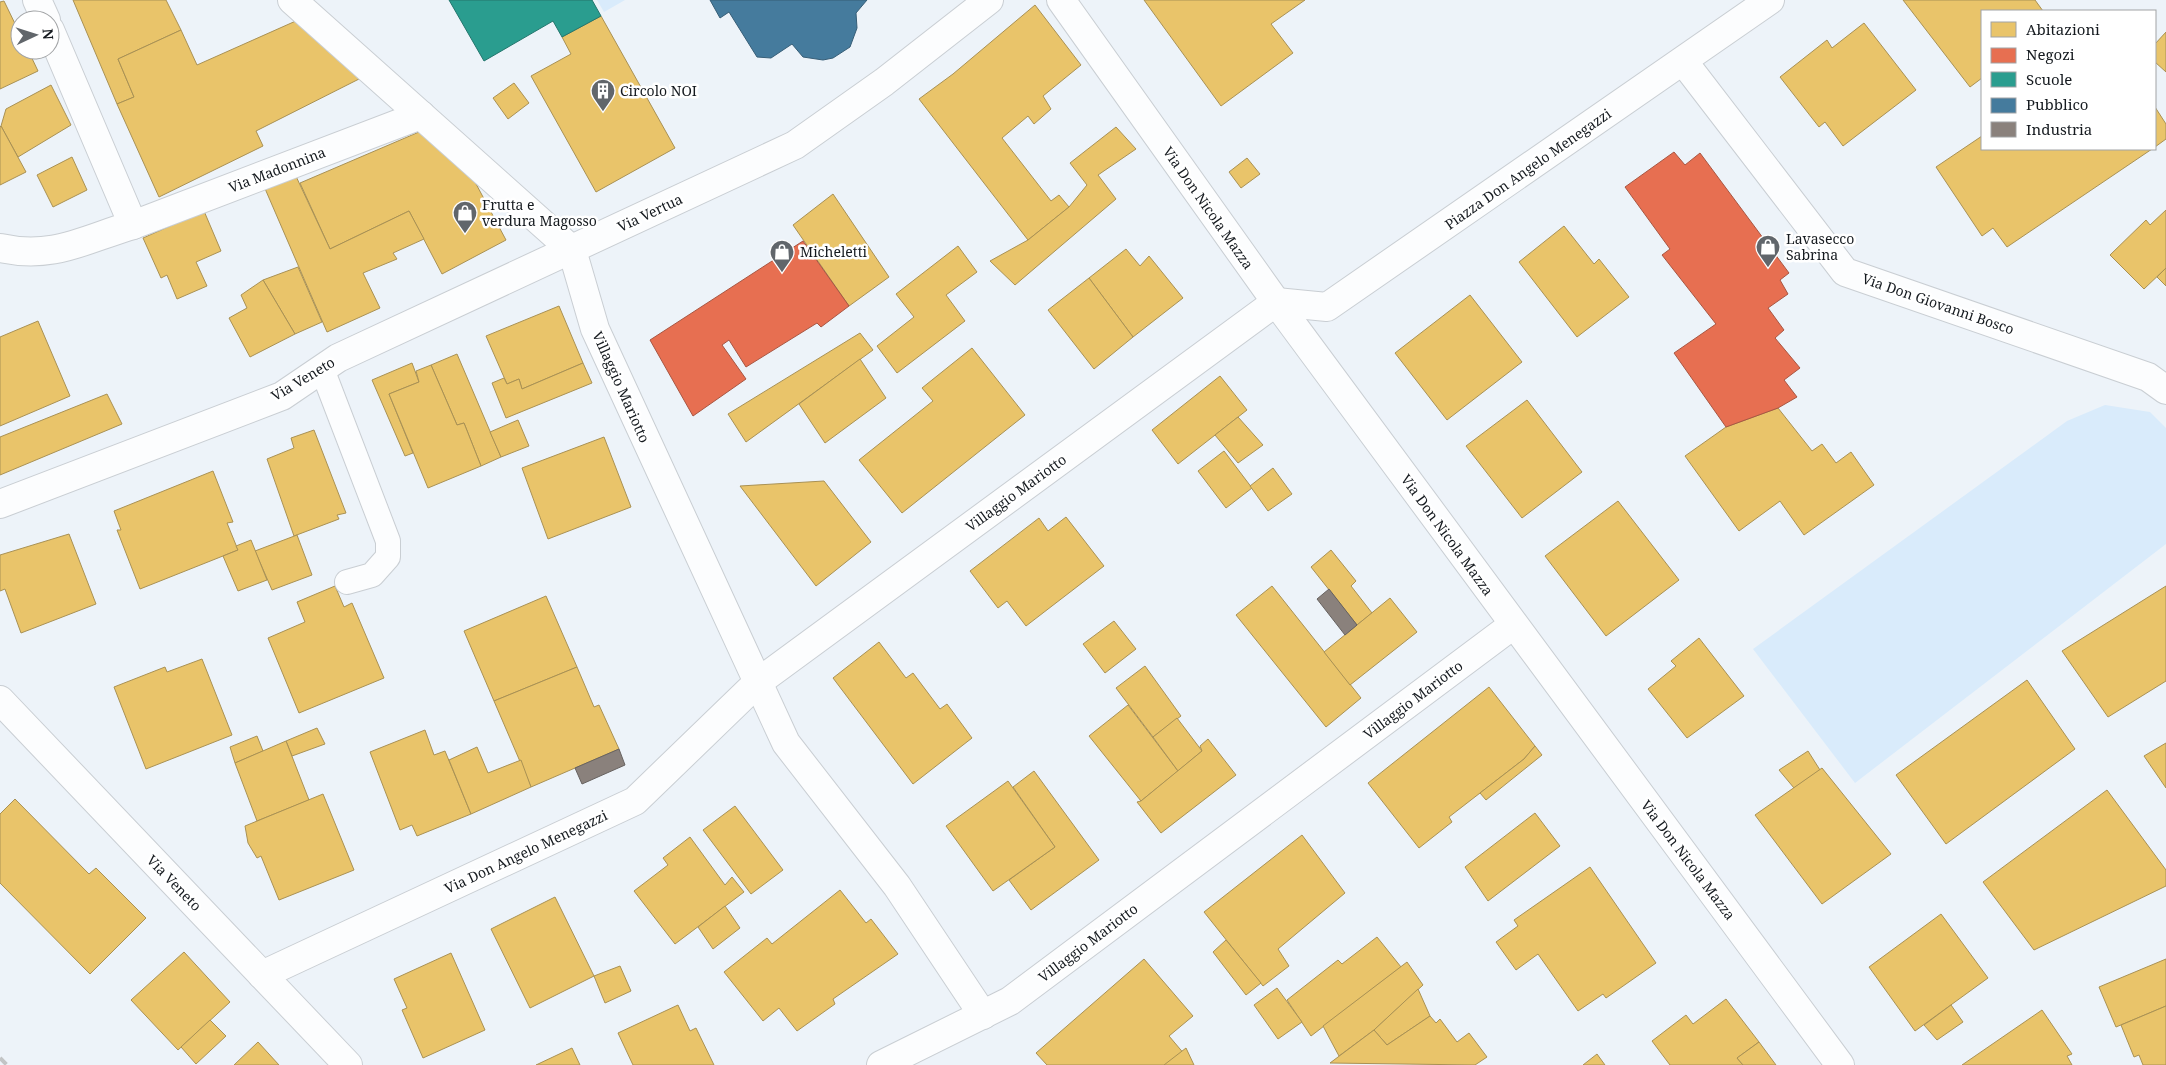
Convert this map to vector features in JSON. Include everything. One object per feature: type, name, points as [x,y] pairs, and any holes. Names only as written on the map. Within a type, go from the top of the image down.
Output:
[{"type":"street","points":[[292,0],[572,250]]},
{"type":"street","name":"Via Vertua","points":[[572,250],[795,145],[884,82],[989,0]]},
{"type":"street","name":"Via Don Nicola Mazza","points":[[1061,0],[1276,302],[1840,1065]]},
{"type":"street","name":"Piazza Don Angelo Menegazzi","points":[[1276,302],[1327,307],[1770,0]]},
{"type":"street","points":[[60,53],[133,225]]},
{"type":"street","name":"Via Don Giovanni Bosco","points":[[1683,62],[1845,272],[2148,377],[2166,390]]},
{"type":"street","name":"Via Madonnina","points":[[0,248],[12,251],[47,251],[70,248],[420,115]]},
{"type":"street","name":"Via Veneto","points":[[0,504],[282,396],[338,358],[572,250]]},
{"type":"street","name":"Villaggio Mariotto","points":[[572,250],[595,329],[786,743],[896,886],[983,1015],[1010,1001],[1513,625]]},
{"type":"street","name":"Villaggio Mariotto","points":[[757,683],[1276,302]]},
{"type":"street","name":"Via Don Angelo Menegazzi","points":[[262,975],[635,801],[757,683]]},
{"type":"street","name":"Via Veneto","points":[[0,700],[348,1065]]},
{"type":"street","points":[[881,1065],[983,1015]]},
{"type":"lane","points":[[322,369],[388,541],[388,557],[372,575],[347,582]]},
{"type":"shaded area","points":[[597,0],[625,0],[604,12]]},
{"type":"shaded area","points":[[2105,405],[2150,412],[2166,428],[2166,544],[1855,783],[1753,649],[2067,421]]},
{"type":"building: Abitazioni","points":[[73,0],[166,0],[181,30],[118,59],[134,97],[117,104]]},
{"type":"building: Abitazioni","points":[[1144,0],[1305,0],[1271,24],[1293,53],[1221,106]]},
{"type":"building: Abitazioni","points":[[1903,0],[2035,0],[2042,10],[1981,10],[1981,79],[1970,87]]},
{"type":"building: Abitazioni","points":[[4,1],[10,13],[10,60],[33,60],[38,71],[0,89],[0,2]]},
{"type":"building: Abitazioni","points":[[1035,5],[1081,65],[1043,96],[1051,109],[1034,124],[1028,116],[1002,138],[1051,201],[1059,195],[1069,207],[1028,240],[919,99],[953,74]]},
{"type":"building: Abitazioni","name":"Circolo NOI","points":[[601,16],[675,148],[596,192],[531,76],[571,54],[562,37]]},
{"type":"building: Abitazioni","points":[[298,20],[363,77],[256,131],[263,146],[159,197],[117,104],[134,97],[118,59],[181,30],[197,65]]},
{"type":"building: Abitazioni","points":[[1864,23],[1916,90],[1843,146],[1825,122],[1819,127],[1780,77],[1827,40],[1832,48]]},
{"type":"building: Abitazioni","points":[[2166,32],[2166,72],[2156,63],[2156,43]]},
{"type":"building: Abitazioni","points":[[514,83],[529,103],[508,119],[493,98]]},
{"type":"building: Abitazioni","points":[[51,85],[71,125],[18,157],[1,126],[6,109]]},
{"type":"building: Abitazioni","points":[[2156,109],[2166,124],[2166,139],[2156,146]]},
{"type":"building: Abitazioni","points":[[0,127],[26,172],[0,185]]},
{"type":"building: Abitazioni","points":[[1116,127],[1136,149],[1098,175],[1116,199],[1015,285],[990,261],[1028,240],[1069,207],[1087,185],[1070,163]]},
{"type":"building: Abitazioni","points":[[426,129],[467,167],[506,240],[442,274],[409,211],[330,249],[300,183]]},
{"type":"building: Abitazioni","points":[[1981,137],[1981,150],[2151,150],[2007,247],[1993,228],[1982,236],[1936,167]]},
{"type":"building: Abitazioni","points":[[72,157],[87,190],[53,207],[37,175]]},
{"type":"building: Abitazioni","points":[[1247,158],[1260,174],[1241,188],[1229,172]]},
{"type":"building: Abitazioni","points":[[294,172],[330,249],[409,211],[424,239],[393,253],[397,259],[363,273],[380,308],[327,332],[263,184]]},
{"type":"building: Abitazioni","points":[[833,194],[889,277],[849,306],[793,225]]},
{"type":"building: Abitazioni","points":[[2166,210],[2166,268],[2144,289],[2110,255],[2146,220],[2150,225]]},
{"type":"building: Abitazioni","points":[[204,211],[221,251],[196,262],[207,286],[177,299],[167,275],[161,278],[143,238]]},
{"type":"building: Abitazioni","points":[[1564,226],[1594,264],[1599,259],[1629,297],[1577,337],[1519,262]]},
{"type":"building: Abitazioni","points":[[958,246],[977,272],[946,295],[965,321],[897,373],[877,346],[914,317],[896,294]]},
{"type":"building: Abitazioni","points":[[1126,249],[1140,266],[1149,256],[1183,298],[1133,337],[1089,278]]},
{"type":"building: Abitazioni","points":[[298,267],[322,322],[295,334],[263,280]]},
{"type":"building: Abitazioni","points":[[2166,268],[2166,286],[2157,277]]},
{"type":"building: Abitazioni","points":[[1089,278],[1133,337],[1094,369],[1048,310]]},
{"type":"building: Abitazioni","points":[[263,280],[295,334],[250,357],[229,318],[247,308],[241,295]]},
{"type":"building: Abitazioni","points":[[1470,295],[1522,362],[1447,420],[1395,353]]},
{"type":"building: Abitazioni","points":[[559,306],[583,363],[522,389],[519,379],[507,384],[486,336]]},
{"type":"building: Abitazioni","points":[[38,321],[70,396],[0,426],[0,337]]},
{"type":"building: Abitazioni","points":[[860,333],[873,350],[746,442],[728,414]]},
{"type":"building: Abitazioni","points":[[972,348],[1025,415],[902,513],[859,460],[933,401],[922,388]]},
{"type":"building: Abitazioni","points":[[457,354],[501,457],[481,466],[464,423],[457,425],[431,365]]},
{"type":"building: Abitazioni","points":[[860,359],[886,398],[825,443],[799,404]]},
{"type":"building: Abitazioni","points":[[412,363],[419,382],[389,394],[413,453],[405,456],[372,380]]},
{"type":"building: Abitazioni","points":[[583,363],[592,383],[506,418],[492,383],[504,378],[507,384],[519,379],[522,389]]},
{"type":"building: Abitazioni","points":[[431,365],[457,425],[464,423],[481,466],[428,488],[389,394],[419,382],[416,371]]},
{"type":"building: Abitazioni","points":[[1220,376],[1247,410],[1178,464],[1152,430]]},
{"type":"building: Abitazioni","points":[[107,394],[122,424],[0,475],[0,437]]},
{"type":"building: Abitazioni","points":[[1527,400],[1582,472],[1522,518],[1466,446]]},
{"type":"building: Abitazioni","points":[[1778,408],[1812,451],[1822,444],[1836,463],[1851,452],[1874,485],[1804,535],[1780,501],[1739,531],[1685,456],[1726,427]]},
{"type":"building: Abitazioni","points":[[1238,417],[1263,445],[1238,463],[1215,435]]},
{"type":"building: Abitazioni","points":[[518,420],[529,446],[501,457],[490,432]]},
{"type":"building: Abitazioni","points":[[314,430],[346,513],[337,515],[339,519],[294,536],[267,459],[294,448],[291,438]]},
{"type":"building: Abitazioni","points":[[604,437],[631,507],[548,539],[522,468]]},
{"type":"building: Abitazioni","points":[[1224,451],[1252,488],[1226,508],[1198,471]]},
{"type":"building: Abitazioni","points":[[1273,468],[1292,494],[1268,511],[1250,486]]},
{"type":"building: Abitazioni","points":[[213,471],[233,522],[227,523],[238,550],[140,589],[117,530],[121,530],[114,511]]},
{"type":"building: Abitazioni","points":[[824,481],[871,542],[816,586],[740,486]]},
{"type":"building: Abitazioni","points":[[1618,501],[1679,580],[1606,636],[1545,556]]},
{"type":"building: Abitazioni","points":[[1066,517],[1104,566],[1026,626],[1007,601],[998,608],[970,571],[1039,518],[1048,531]]},
{"type":"building: Abitazioni","points":[[69,534],[96,604],[21,633],[5,589],[0,591],[0,555]]},
{"type":"building: Abitazioni","points":[[297,535],[312,575],[272,590],[255,551]]},
{"type":"building: Abitazioni","points":[[251,540],[267,580],[238,591],[223,556],[238,550],[236,546]]},
{"type":"building: Abitazioni","points":[[1331,550],[1356,581],[1351,586],[1372,613],[1357,625],[1311,567]]},
{"type":"building: Abitazioni","points":[[335,586],[344,607],[352,603],[384,678],[299,713],[268,638],[305,622],[297,602]]},
{"type":"building: Abitazioni","points":[[1272,586],[1361,698],[1326,727],[1236,615]]},
{"type":"building: Abitazioni","points":[[2166,586],[2166,681],[2108,717],[2062,651]]},
{"type":"building: Abitazioni","points":[[546,596],[577,667],[494,701],[464,631]]},
{"type":"building: Abitazioni","points":[[1390,598],[1417,632],[1350,685],[1324,652]]},
{"type":"building: Abitazioni","points":[[1114,621],[1136,649],[1105,673],[1083,644]]},
{"type":"building: Abitazioni","points":[[1699,638],[1744,696],[1687,738],[1648,689],[1676,666],[1671,661]]},
{"type":"building: Abitazioni","points":[[879,642],[906,678],[913,673],[940,709],[947,704],[972,738],[913,784],[833,678]]},
{"type":"building: Abitazioni","points":[[202,659],[232,735],[146,769],[114,687],[165,667],[167,672]]},
{"type":"building: Abitazioni","points":[[1145,666],[1181,716],[1153,737],[1116,688]]},
{"type":"building: Abitazioni","points":[[577,667],[594,707],[599,705],[619,749],[531,787],[494,701]]},
{"type":"building: Abitazioni","points":[[2027,680],[2075,749],[1946,844],[1896,775]]},
{"type":"building: Abitazioni","points":[[1489,687],[1535,746],[1524,759],[1449,817],[1452,822],[1419,848],[1368,783]]},
{"type":"building: Abitazioni","points":[[1128,705],[1178,771],[1141,801],[1089,736]]},
{"type":"building: Abitazioni","points":[[1177,718],[1202,751],[1178,771],[1153,737]]},
{"type":"building: Abitazioni","points":[[317,728],[325,744],[292,756],[286,741]]},
{"type":"building: Abitazioni","points":[[425,730],[434,755],[445,751],[471,814],[417,836],[412,825],[400,830],[370,752]]},
{"type":"building: Abitazioni","points":[[257,736],[263,751],[235,763],[230,747]]},
{"type":"building: Abitazioni","points":[[1208,739],[1236,775],[1161,833],[1137,802],[1141,801],[1202,751],[1200,746]]},
{"type":"building: Abitazioni","points":[[286,741],[309,800],[257,821],[235,763]]},
{"type":"building: Abitazioni","points":[[2166,743],[2166,788],[2144,756]]},
{"type":"building: Abitazioni","points":[[1535,746],[1542,755],[1486,800],[1480,793],[1524,759]]},
{"type":"building: Abitazioni","points":[[477,747],[488,773],[521,760],[531,787],[471,814],[449,760]]},
{"type":"building: Abitazioni","points":[[1808,751],[1820,770],[1794,788],[1779,770]]},
{"type":"building: Abitazioni","points":[[1822,768],[1891,854],[1822,904],[1755,815]]},
{"type":"building: Abitazioni","points":[[1034,771],[1099,860],[1031,910],[1009,880],[1055,847],[1013,787]]},
{"type":"building: Abitazioni","points":[[1008,781],[1055,847],[993,891],[946,826]]},
{"type":"building: Abitazioni","points":[[2107,790],[2166,870],[2166,886],[2034,950],[1983,882]]},
{"type":"building: Abitazioni","points":[[323,794],[354,870],[279,900],[261,856],[257,858],[248,843],[245,826]]},
{"type":"building: Abitazioni","points":[[15,799],[89,874],[96,868],[146,918],[90,974],[0,883],[0,814]]},
{"type":"building: Abitazioni","points":[[735,806],[783,870],[751,894],[703,830]]},
{"type":"building: Abitazioni","points":[[1535,813],[1560,846],[1488,901],[1465,867]]},
{"type":"building: Abitazioni","points":[[1302,835],[1345,893],[1278,949],[1289,966],[1263,986],[1204,912]]},
{"type":"building: Abitazioni","points":[[690,837],[725,885],[732,877],[744,892],[675,944],[634,891],[668,865],[663,858]]},
{"type":"building: Abitazioni","points":[[1590,867],[1656,963],[1606,998],[1603,994],[1578,1011],[1538,954],[1516,970],[1496,942],[1518,926],[1514,920]]},
{"type":"building: Abitazioni","points":[[840,890],[866,923],[871,919],[898,954],[833,999],[835,1004],[797,1031],[779,1008],[763,1021],[724,972],[767,938],[772,944]]},
{"type":"building: Abitazioni","points":[[555,897],[594,976],[530,1008],[491,929]]},
{"type":"building: Abitazioni","points":[[725,906],[740,928],[713,949],[698,927]]},
{"type":"building: Abitazioni","points":[[1941,914],[1988,978],[1915,1031],[1869,967]]},
{"type":"building: Abitazioni","points":[[1377,937],[1401,967],[1311,1036],[1287,1000],[1338,960],[1342,964]]},
{"type":"building: Abitazioni","points":[[1226,940],[1261,983],[1246,995],[1213,952]]},
{"type":"building: Abitazioni","points":[[184,952],[230,1002],[178,1050],[131,1000]]},
{"type":"building: Abitazioni","points":[[451,953],[485,1030],[423,1058],[402,1010],[407,1008],[394,979]]},
{"type":"building: Abitazioni","points":[[1144,959],[1193,1016],[1169,1036],[1191,1062],[1187,1065],[1047,1065],[1036,1053]]},
{"type":"building: Abitazioni","points":[[2166,959],[2166,1006],[2116,1027],[2099,987]]},
{"type":"building: Abitazioni","points":[[1407,962],[1423,985],[1374,1030],[1339,1056],[1323,1026]]},
{"type":"building: Abitazioni","points":[[620,966],[631,991],[605,1003],[594,976]]},
{"type":"building: Abitazioni","points":[[1277,988],[1302,1022],[1278,1039],[1254,1005]]},
{"type":"building: Abitazioni","points":[[1418,989],[1430,1016],[1387,1045],[1374,1030]]},
{"type":"building: Abitazioni","points":[[1726,999],[1759,1042],[1737,1058],[1743,1065],[1670,1065],[1652,1041],[1686,1015],[1693,1024]]},
{"type":"building: Abitazioni","points":[[678,1005],[690,1031],[696,1028],[714,1065],[633,1065],[618,1033]]},
{"type":"building: Abitazioni","points":[[1951,1005],[1963,1022],[1937,1040],[1924,1025]]},
{"type":"building: Abitazioni","points":[[2166,1006],[2166,1065],[2143,1065],[2139,1055],[2134,1057],[2121,1025]]},
{"type":"building: Abitazioni","points":[[2042,1010],[2072,1054],[2067,1056],[2072,1065],[1962,1065]]},
{"type":"building: Abitazioni","points":[[1430,1016],[1436,1023],[1440,1019],[1457,1042],[1469,1033],[1487,1057],[1475,1065],[1330,1063],[1374,1030],[1387,1045]]},
{"type":"building: Abitazioni","points":[[210,1020],[226,1036],[196,1064],[181,1047]]},
{"type":"building: Abitazioni","points":[[258,1042],[279,1065],[234,1065]]},
{"type":"building: Abitazioni","points":[[1759,1042],[1776,1065],[1743,1065],[1737,1058]]},
{"type":"building: Abitazioni","points":[[572,1048],[580,1065],[536,1065]]},
{"type":"building: Abitazioni","points":[[1186,1048],[1194,1065],[1164,1065]]},
{"type":"building: Abitazioni","points":[[1597,1054],[1605,1065],[1583,1065]]},
{"type":"building: Negozi","points":[[1674,152],[1685,165],[1700,153],[1789,273],[1780,280],[1788,294],[1768,308],[1784,330],[1775,338],[1800,368],[1784,380],[1797,397],[1778,408],[1726,427],[1674,353],[1716,324],[1662,255],[1670,249],[1625,187]]},
{"type":"building: Negozi","points":[[803,241],[849,306],[821,327],[817,323],[746,367],[729,340],[722,345],[746,379],[693,416],[650,340]]},
{"type":"building: Scuole","points":[[449,0],[592,0],[601,16],[562,37],[553,21],[484,61]]},
{"type":"building: Pubblico","points":[[710,0],[867,0],[856,13],[857,28],[850,47],[833,58],[823,60],[803,57],[792,44],[771,58],[757,57],[729,12],[720,18]]},
{"type":"building: Industria","points":[[1329,589],[1357,625],[1345,635],[1317,599]]},
{"type":"building: Industria","points":[[619,749],[625,765],[582,784],[575,768]]},
{"type":"railway","points":[[0,1058],[7,1065]]},
{"type":"place","name":"Circolo NOI","points":[[603,112]]},
{"type":"place","name":"Frutta e verdura Magosso","points":[[465,234]]},
{"type":"place","name":"Lavasecco Sabrina","points":[[1768,268]]},
{"type":"place","name":"Micheletti","points":[[782,273]]}]
